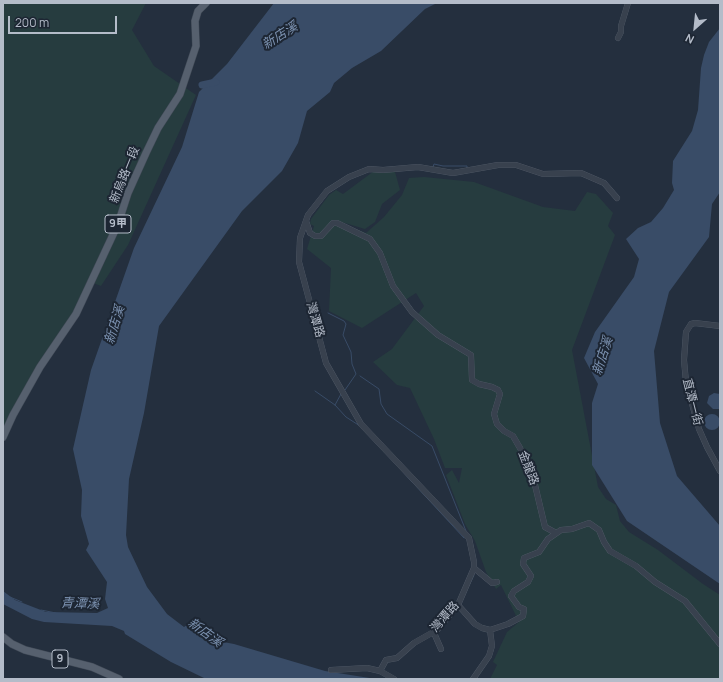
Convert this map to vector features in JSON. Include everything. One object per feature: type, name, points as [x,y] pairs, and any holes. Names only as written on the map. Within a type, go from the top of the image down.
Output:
[{"type":"main road","name":"新烏路一段","points":[[3,437],[13,415],[40,366],[76,314],[118,224],[128,193],[146,153],[158,128],[180,94],[196,46],[195,21],[198,11],[206,3]]},
{"type":"main road","name":"9","points":[[3,637],[12,644],[25,650],[92,667],[119,679]]},
{"type":"main road","name":"9","points":[[3,642],[23,654],[92,672],[108,679]]},
{"type":"street","points":[[618,38],[622,32],[621,26],[628,3]]},
{"type":"street","name":"灣潭路","points":[[380,671],[386,660],[397,658],[414,643],[434,633],[458,605],[474,568],[469,538],[361,424],[326,363],[299,262],[300,238],[306,220],[318,201],[328,191],[349,177],[369,169],[383,170],[418,167],[454,173],[498,165],[516,165],[543,174],[581,173],[604,183],[617,198]]},
{"type":"street","name":"金龍路","points":[[306,220],[310,233],[315,236],[321,236],[333,223],[337,223],[370,239],[380,253],[393,286],[412,312],[438,336],[471,355],[472,380],[479,384],[492,386],[498,390],[500,394],[494,414],[497,424],[504,431],[513,436],[520,448],[526,460],[530,478],[535,485],[545,528],[556,533]]},
{"type":"street","name":"直潭一街","points":[[720,326],[695,323],[688,328],[684,352],[686,382],[699,428],[720,471]]},
{"type":"street","points":[[458,605],[475,624],[490,630],[508,624],[523,616],[524,609],[519,608],[512,596],[514,591],[528,582],[531,576],[523,564],[524,558],[539,552],[548,539],[561,530],[572,529],[585,524],[592,525],[599,530],[610,551],[636,566],[655,582],[685,601],[720,644]]},
{"type":"street","points":[[474,568],[492,583],[497,582]]},
{"type":"street","points":[[473,679],[489,656],[492,646],[490,630]]},
{"type":"street","points":[[434,633],[440,649]]},
{"type":"street","points":[[331,670],[367,668],[380,671],[394,679]]},
{"type":"green space","points":[[3,3],[146,3],[132,30],[154,66],[196,95],[128,245],[101,286],[88,281],[74,317],[3,430]]},
{"type":"green space","points":[[374,171],[395,172],[400,190],[382,204],[375,222],[365,229],[335,220],[330,223],[341,223],[366,233],[384,217],[402,195],[409,178],[424,177],[474,182],[543,207],[575,211],[587,192],[596,194],[613,213],[608,226],[615,235],[572,350],[598,487],[606,499],[616,505],[620,521],[629,532],[658,550],[720,595],[720,679],[490,679],[497,665],[493,662],[507,632],[519,622],[501,585],[496,589],[486,572],[475,541],[465,524],[446,475],[452,470],[459,483],[462,468],[445,468],[434,439],[410,388],[397,385],[373,362],[392,349],[424,306],[416,293],[362,328],[329,311],[331,268],[307,249],[314,226],[310,224],[311,219],[329,195],[336,190],[343,194]]},
{"type":"water","name":"新店溪","points":[[274,3],[437,3],[425,9],[381,51],[352,68],[334,83],[330,92],[307,111],[298,143],[282,171],[242,211],[159,326],[144,413],[129,479],[126,535],[128,547],[147,587],[167,614],[184,627],[187,625],[201,633],[209,635],[218,641],[234,644],[325,671],[376,679],[206,679],[171,662],[125,634],[124,631],[112,626],[44,622],[32,619],[3,604],[3,591],[15,600],[46,612],[97,613],[108,608],[105,599],[107,582],[86,550],[89,544],[81,516],[82,490],[73,449],[91,370],[134,248],[182,147],[199,92],[227,64]]},
{"type":"water","name":"新店溪","points":[[720,28],[720,192],[712,204],[709,237],[669,292],[654,351],[660,423],[677,476],[720,526],[720,584],[627,521],[592,465],[592,403],[598,384],[584,358],[595,332],[634,277],[639,259],[626,239],[638,228],[651,222],[663,208],[674,190],[672,183],[673,161],[692,131],[698,110],[701,68],[704,55],[709,42]]},
{"type":"water","points":[[714,393],[720,394],[719,409],[713,409],[707,403],[709,396]]},
{"type":"water","points":[[709,414],[715,414],[720,419],[718,428],[715,430],[709,430],[704,425],[704,419]]},
{"type":"waterway","points":[[202,85],[216,82]]},
{"type":"waterway","points":[[433,167],[434,164],[443,166],[467,166],[467,169]]},
{"type":"waterway","points":[[328,313],[344,321],[346,324],[343,335],[351,352],[352,364],[356,374],[345,390]]},
{"type":"waterway","points":[[360,376],[379,389],[381,404],[387,414],[432,446],[466,531]]},
{"type":"waterway","points":[[315,391],[335,405],[346,417],[360,426]]},
{"type":"waterway","points":[[335,405],[341,394]]},
{"type":"waterway","points":[[403,472],[464,538]]},
{"type":"waterway","points":[[465,594],[474,575]]},
{"type":"waterway","name":"青潭溪","points":[[10,597],[22,602]]},
{"type":"waterway","name":"青潭溪","points":[[41,610],[56,613]]}]
